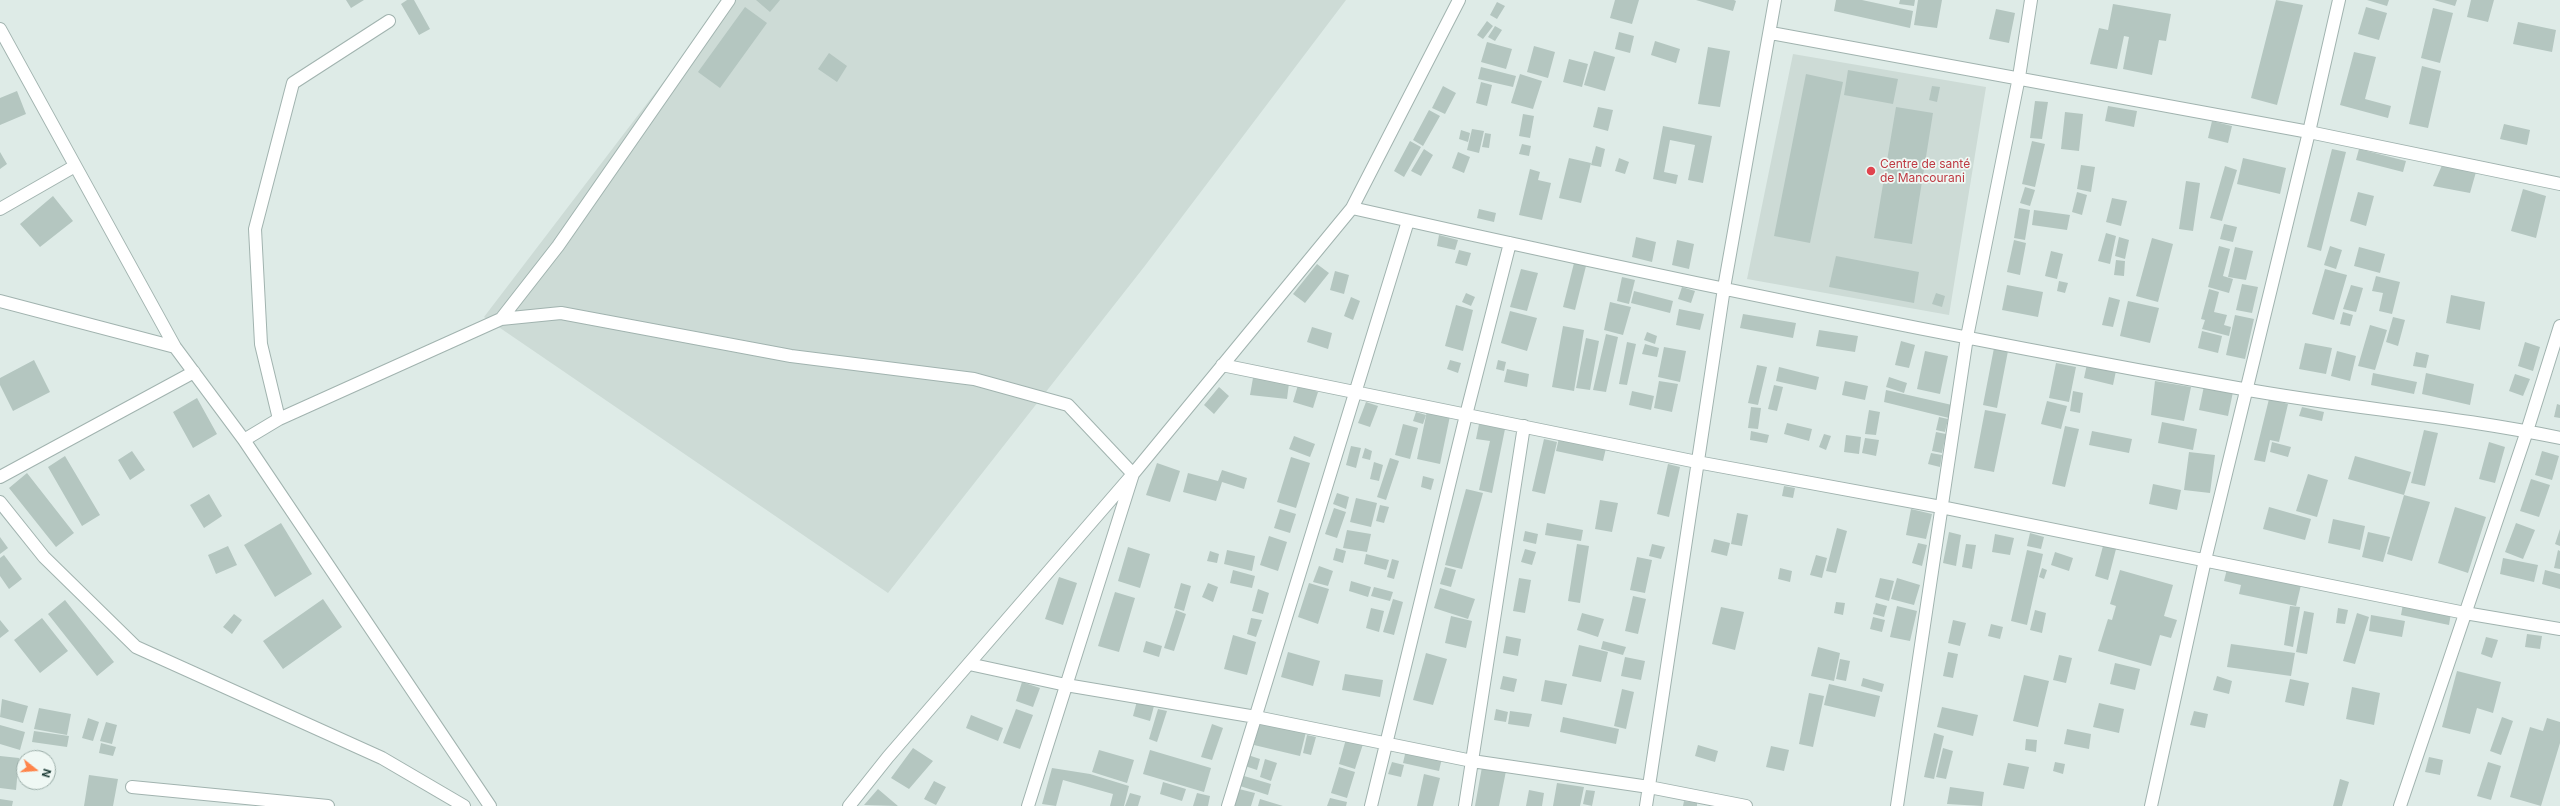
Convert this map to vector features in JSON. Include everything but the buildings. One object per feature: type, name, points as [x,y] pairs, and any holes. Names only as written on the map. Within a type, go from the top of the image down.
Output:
[{"type":"street","points":[[501,319],[558,246],[729,0]]},
{"type":"street","points":[[849,806],[1133,474],[1352,208],[1460,0]]},
{"type":"street","points":[[1646,806],[1724,288],[1771,33],[1775,0]]},
{"type":"street","points":[[1897,806],[1967,337],[2019,77],[2031,0]]},
{"type":"street","points":[[2151,806],[2205,560],[2309,132],[2339,0]]},
{"type":"street","points":[[279,419],[261,344],[256,229],[292,83],[389,21]]},
{"type":"street","points":[[0,29],[175,347],[244,440],[490,806]]},
{"type":"street","points":[[1771,33],[2019,77],[2309,132],[2560,184]]},
{"type":"street","points":[[0,208],[75,166]]},
{"type":"street","points":[[1352,208],[1724,288],[1967,337],[2246,390],[2527,431],[2560,438]]},
{"type":"street","points":[[1228,806],[1357,394],[1408,221]]},
{"type":"street","points":[[1371,806],[1466,415],[1510,243]]},
{"type":"street","points":[[0,301],[175,347]]},
{"type":"street","points":[[244,440],[279,419],[501,319],[561,314],[791,356],[974,380],[1068,405],[1133,474]]},
{"type":"street","points":[[2400,806],[2464,613],[2527,431],[2560,326]]},
{"type":"street","points":[[1222,365],[1357,394],[1524,426],[1697,462],[1941,507],[2464,613],[2560,630]]},
{"type":"street","points":[[0,477],[194,372]]},
{"type":"street","points":[[1465,806],[1524,426]]},
{"type":"street","points":[[1028,806],[1133,474]]},
{"type":"street","points":[[0,502],[44,557],[136,647],[382,758],[464,806]]},
{"type":"street","points":[[969,664],[1066,684],[1256,716],[1472,761],[1649,787],[1746,806]]},
{"type":"street","points":[[132,787],[328,806]]},
{"type":"shaded area","points":[[726,0],[1346,0],[1144,267],[888,593],[484,317]]},
{"type":"shaded area","name":"Centre de santé de Mancourani","points":[[1793,54],[1986,87],[1949,315],[1747,279]]},
{"type":"place","name":"Centre de santé de Mancourani","points":[[1871,171]]}]
